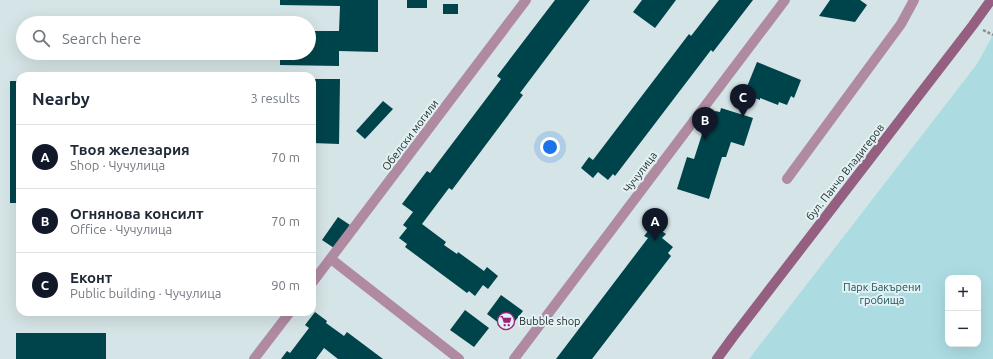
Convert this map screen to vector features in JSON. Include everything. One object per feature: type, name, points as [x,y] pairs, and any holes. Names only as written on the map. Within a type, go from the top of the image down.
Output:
[{"type":"street","name":"Обелски могили","points":[[316,278],[526,0]]},
{"type":"street","name":"Чучулица","points":[[514,359],[785,0]]},
{"type":"street","points":[[787,178],[901,24],[914,0]]},
{"type":"street","name":"бул. Панчо Владигеров","points":[[716,359],[991,0]]},
{"type":"street","points":[[331,259],[459,359]]},
{"type":"street","points":[[254,359],[287,316]]},
{"type":"green space","name":"Парк Бакърени гробища","points":[[993,35],[993,359],[749,359],[977,64]]},
{"type":"building","points":[[280,0],[378,0],[378,52],[339,51],[339,66],[280,65],[280,60],[316,60],[316,31],[339,31],[340,6],[280,5]]},
{"type":"building","points":[[407,0],[427,0],[427,8],[407,8]]},
{"type":"building","points":[[555,0],[590,0],[520,93],[523,95],[452,190],[449,188],[422,224],[446,242],[444,245],[457,254],[458,252],[484,271],[487,267],[498,276],[488,289],[483,285],[475,296],[469,291],[467,293],[405,247],[407,244],[399,238],[407,228],[403,225],[413,212],[402,204],[427,171],[430,173],[501,79],[497,76]]},
{"type":"building","points":[[642,0],[676,0],[655,28],[633,12]]},
{"type":"building","points":[[719,0],[753,0],[713,52],[711,50],[615,176],[613,174],[608,180],[598,172],[593,178],[581,168],[589,157],[593,160],[689,34],[691,36]]},
{"type":"building","points":[[830,0],[860,0],[867,5],[855,22],[819,16]]},
{"type":"building","points":[[443,4],[458,4],[458,14],[443,14]]},
{"type":"building","points":[[757,62],[801,80],[794,98],[791,96],[787,105],[779,102],[778,105],[744,94]]},
{"type":"building","points":[[316,79],[340,79],[339,144],[316,143]]},
{"type":"building","points":[[10,81],[16,81],[16,203],[10,203]]},
{"type":"building","points":[[383,101],[393,109],[365,139],[356,131]]},
{"type":"building","points":[[721,108],[753,118],[744,146],[731,142],[726,157],[722,157],[709,199],[677,189],[687,157],[694,159],[704,128],[709,129],[715,111],[720,112]]},
{"type":"building","points":[[338,217],[350,225],[334,248],[322,240]]},
{"type":"building","points":[[653,225],[666,234],[662,238],[673,247],[668,253],[671,256],[592,359],[556,359],[648,238],[644,236]]},
{"type":"building","points":[[501,295],[523,311],[508,330],[487,314]]},
{"type":"building","points":[[465,310],[489,328],[474,347],[450,330]]},
{"type":"building","points":[[316,313],[327,321],[326,323],[344,336],[347,332],[383,359],[338,359],[324,348],[316,359],[281,359],[287,351],[290,353],[309,328],[305,325],[312,316],[316,316]]},
{"type":"building","points":[[16,333],[106,333],[106,359],[16,359]]},
{"type":"place","name":"Еконт","points":[[743,117]]},
{"type":"place","name":"Огнянова консилт","points":[[705,140]]},
{"type":"place","name":"Твоя железария","points":[[655,241]]},
{"type":"place","name":"Bubble shop","points":[[506,321]]}]
